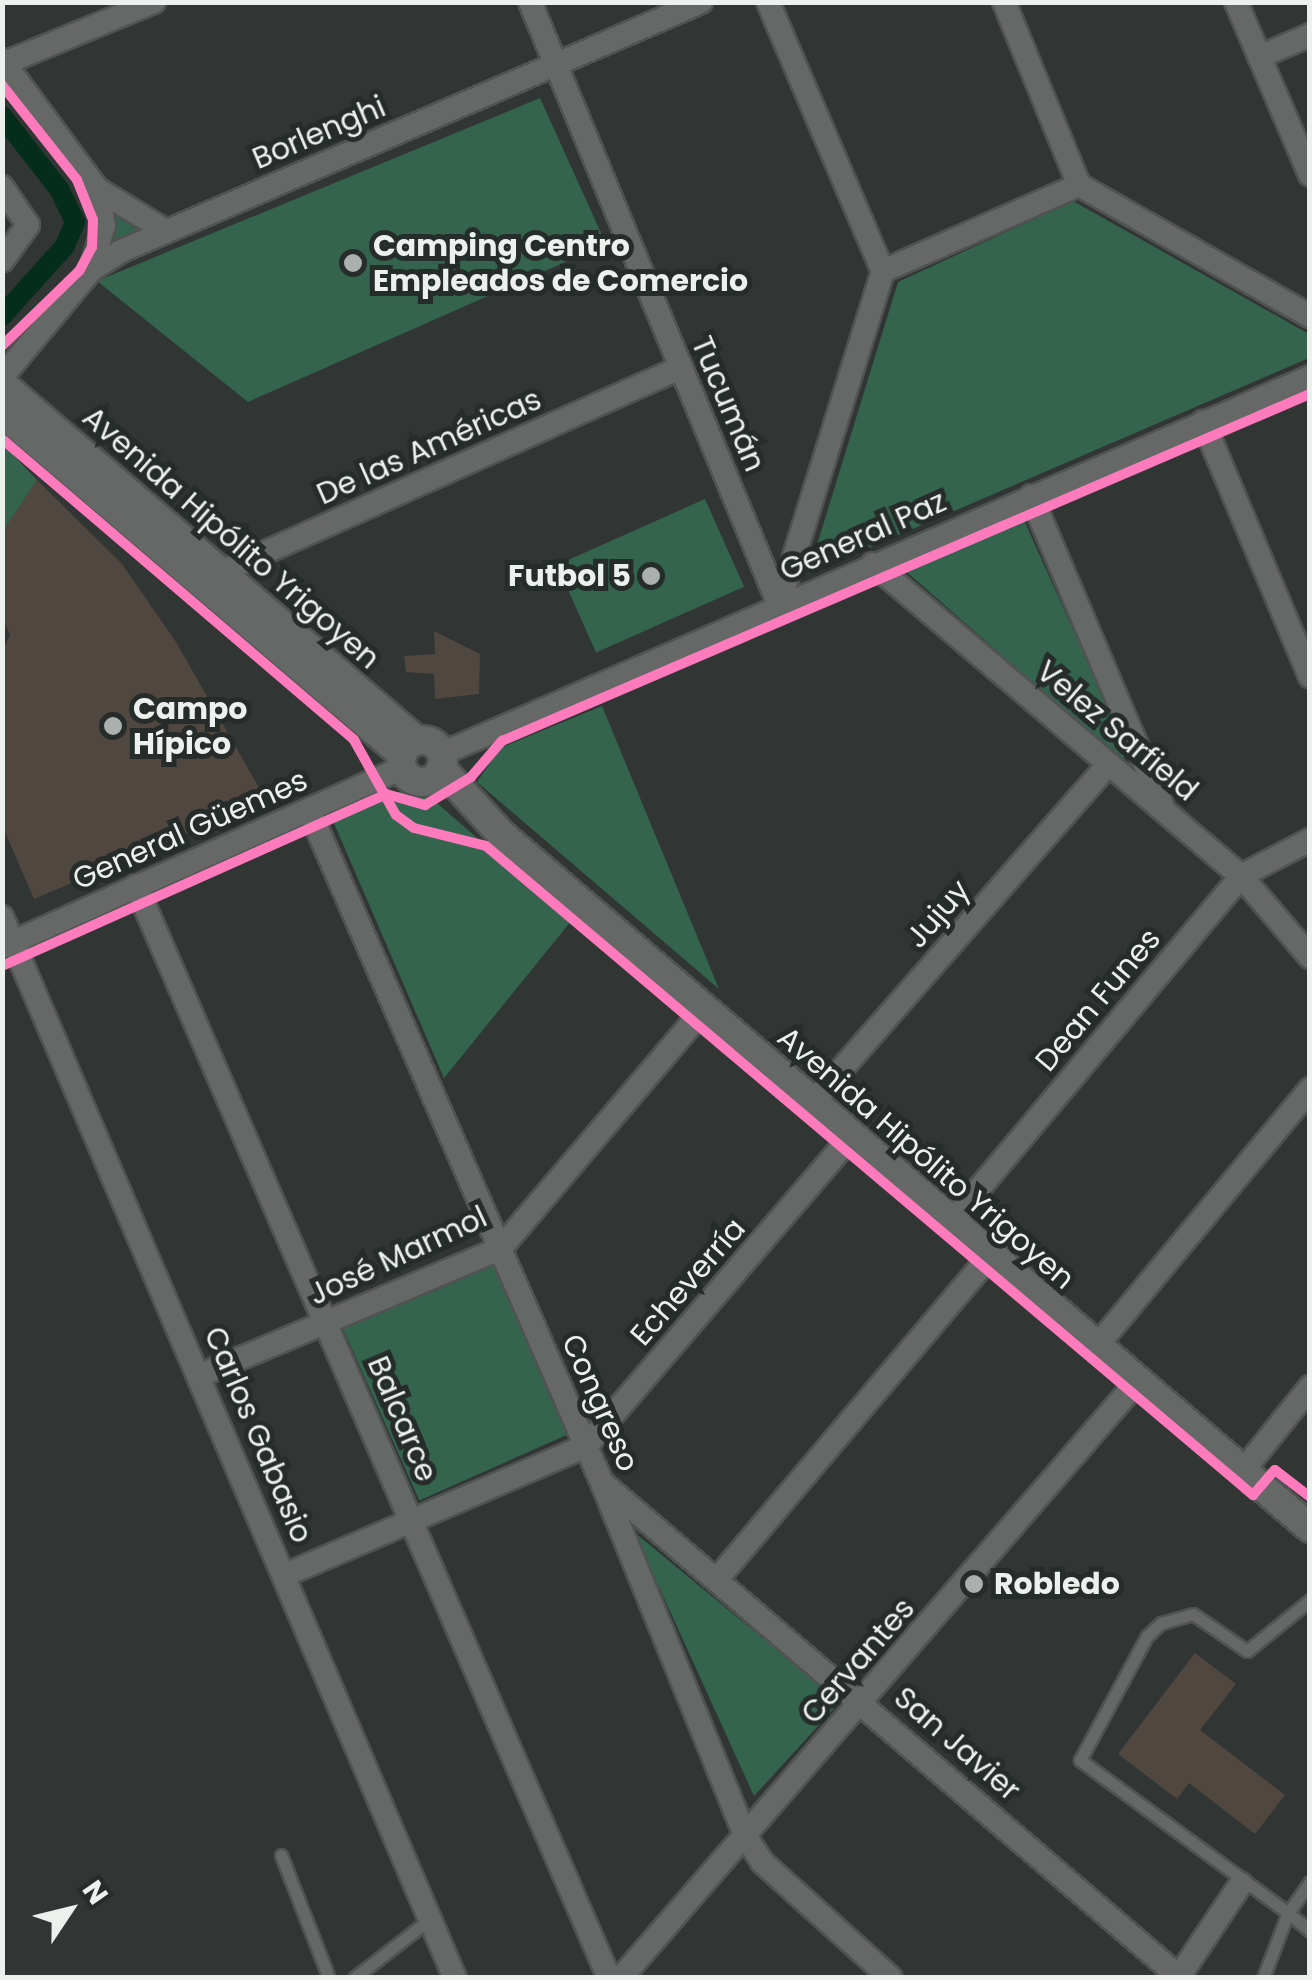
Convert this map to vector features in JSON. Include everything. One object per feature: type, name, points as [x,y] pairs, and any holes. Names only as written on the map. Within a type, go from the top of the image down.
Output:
[{"type":"street","points":[[154,2],[4,62],[97,189],[166,231]]},
{"type":"street","name":"Tucumán","points":[[530,2],[779,605]]},
{"type":"street","name":"Borlenghi","points":[[2,381],[91,270],[166,231],[701,2]]},
{"type":"street","points":[[768,2],[883,271],[779,605]]},
{"type":"street","points":[[1004,2],[1079,185],[1310,316]]},
{"type":"street","points":[[1236,2],[1310,175]]},
{"type":"street","points":[[1260,57],[1310,36]]},
{"type":"street","points":[[883,271],[1079,185]]},
{"type":"street","points":[[2,188],[28,225],[2,261]]},
{"type":"street","points":[[91,270],[104,225],[97,189]]},
{"type":"street","name":"De las Américas","points":[[214,580],[680,368]]},
{"type":"street","name":"General Paz","points":[[421,761],[1310,377]]},
{"type":"street","name":"Avenida Hipólito Yrigoyen","points":[[2,381],[214,580],[421,761],[476,827],[502,836],[1310,1528]]},
{"type":"street","name":"Avenida Hipólito Yrigoyen","points":[[2,413],[214,580]]},
{"type":"street","points":[[1203,422],[1310,676]]},
{"type":"street","points":[[1031,496],[1163,808]]},
{"type":"street","name":"Velez Sarfield","points":[[873,564],[1241,876],[1310,957]]},
{"type":"street","name":"General Güemes","points":[[8,944],[421,761]]},
{"type":"street","name":"Jujuy","points":[[812,1103],[1108,764]]},
{"type":"street","name":"Congreso","points":[[310,810],[602,1483],[746,1837],[762,1862],[891,1978]]},
{"type":"street","name":"Dean Funes","points":[[951,1222],[1241,876],[1310,840]]},
{"type":"street","name":"Balcarce","points":[[136,886],[609,1978]]},
{"type":"street","name":"Carlos Gabasio","points":[[2,917],[8,944],[201,1375],[455,1978]]},
{"type":"street","name":"José Marmol","points":[[201,1375],[500,1249],[704,1009]]},
{"type":"street","points":[[1096,1347],[1310,1089]]},
{"type":"street","name":"Echeverría","points":[[285,1575],[586,1446],[852,1136]]},
{"type":"street","points":[[718,1578],[990,1256]]},
{"type":"street","name":"Cervantes","points":[[621,1978],[1137,1382]]},
{"type":"street","points":[[1242,1472],[1310,1387]]},
{"type":"street","name":"San Javier","points":[[602,1483],[718,1578],[1178,1977]]},
{"type":"street","points":[[1178,1977],[1241,1884]]},
{"type":"lane","points":[[1310,1600],[1248,1652],[1193,1614],[1161,1623],[1148,1636],[1080,1760],[1241,1884],[1310,1930]]},
{"type":"lane","points":[[281,1854],[329,1978]]},
{"type":"lane","points":[[1262,1978],[1288,1914],[1310,1882]]},
{"type":"lane","points":[[354,1978],[430,1919]]},
{"type":"green space","name":"Camping Centro Empleados de Comercio","points":[[540,98],[606,244],[248,402],[97,281]]},
{"type":"green space","points":[[1073,201],[1309,334],[1309,358],[808,574],[898,282]]},
{"type":"green space","points":[[114,211],[145,229],[109,246]]},
{"type":"green space","points":[[3,444],[37,480],[3,532]]},
{"type":"green space","name":"Futbol 5","points":[[705,499],[744,587],[596,653],[557,565]]},
{"type":"green space","points":[[1023,518],[1128,752],[1122,760],[901,567]]},
{"type":"green space","points":[[602,706],[719,989],[477,782],[500,748]]},
{"type":"green space","points":[[416,785],[572,920],[444,1078],[333,821]]},
{"type":"green space","points":[[492,1258],[570,1433],[419,1501],[341,1325]]},
{"type":"green space","points":[[634,1532],[840,1702],[754,1796]]},
{"type":"building","name":"Campo Hípico","points":[[37,480],[122,564],[176,642],[266,800],[34,899],[2,825],[2,652],[10,635],[2,616],[2,532]]},
{"type":"building","points":[[434,631],[480,654],[479,694],[435,699],[434,674],[406,672],[404,656],[435,654]]},
{"type":"building","points":[[1195,1653],[1236,1684],[1200,1730],[1285,1795],[1255,1834],[1189,1783],[1177,1799],[1118,1754]]},
{"type":"waterway","points":[[2,116],[59,189],[75,222],[65,246],[2,316]]},
{"type":"cycle path","points":[[2,85],[77,180],[93,220],[92,247],[79,271],[2,346]]},
{"type":"cycle path","points":[[2,966],[386,794],[425,805],[471,777],[502,741],[1310,394]]},
{"type":"cycle path","points":[[2,439],[354,740],[396,815],[414,828],[486,846],[1253,1495],[1275,1470],[1310,1497]]},
{"type":"place","name":"Camping Centro Empleados de Comercio","points":[[353,263]]},
{"type":"place","name":"Futbol 5","points":[[651,576]]},
{"type":"place","name":"Campo Hípico","points":[[113,726]]},
{"type":"place","name":"Robledo","points":[[974,1584]]}]
